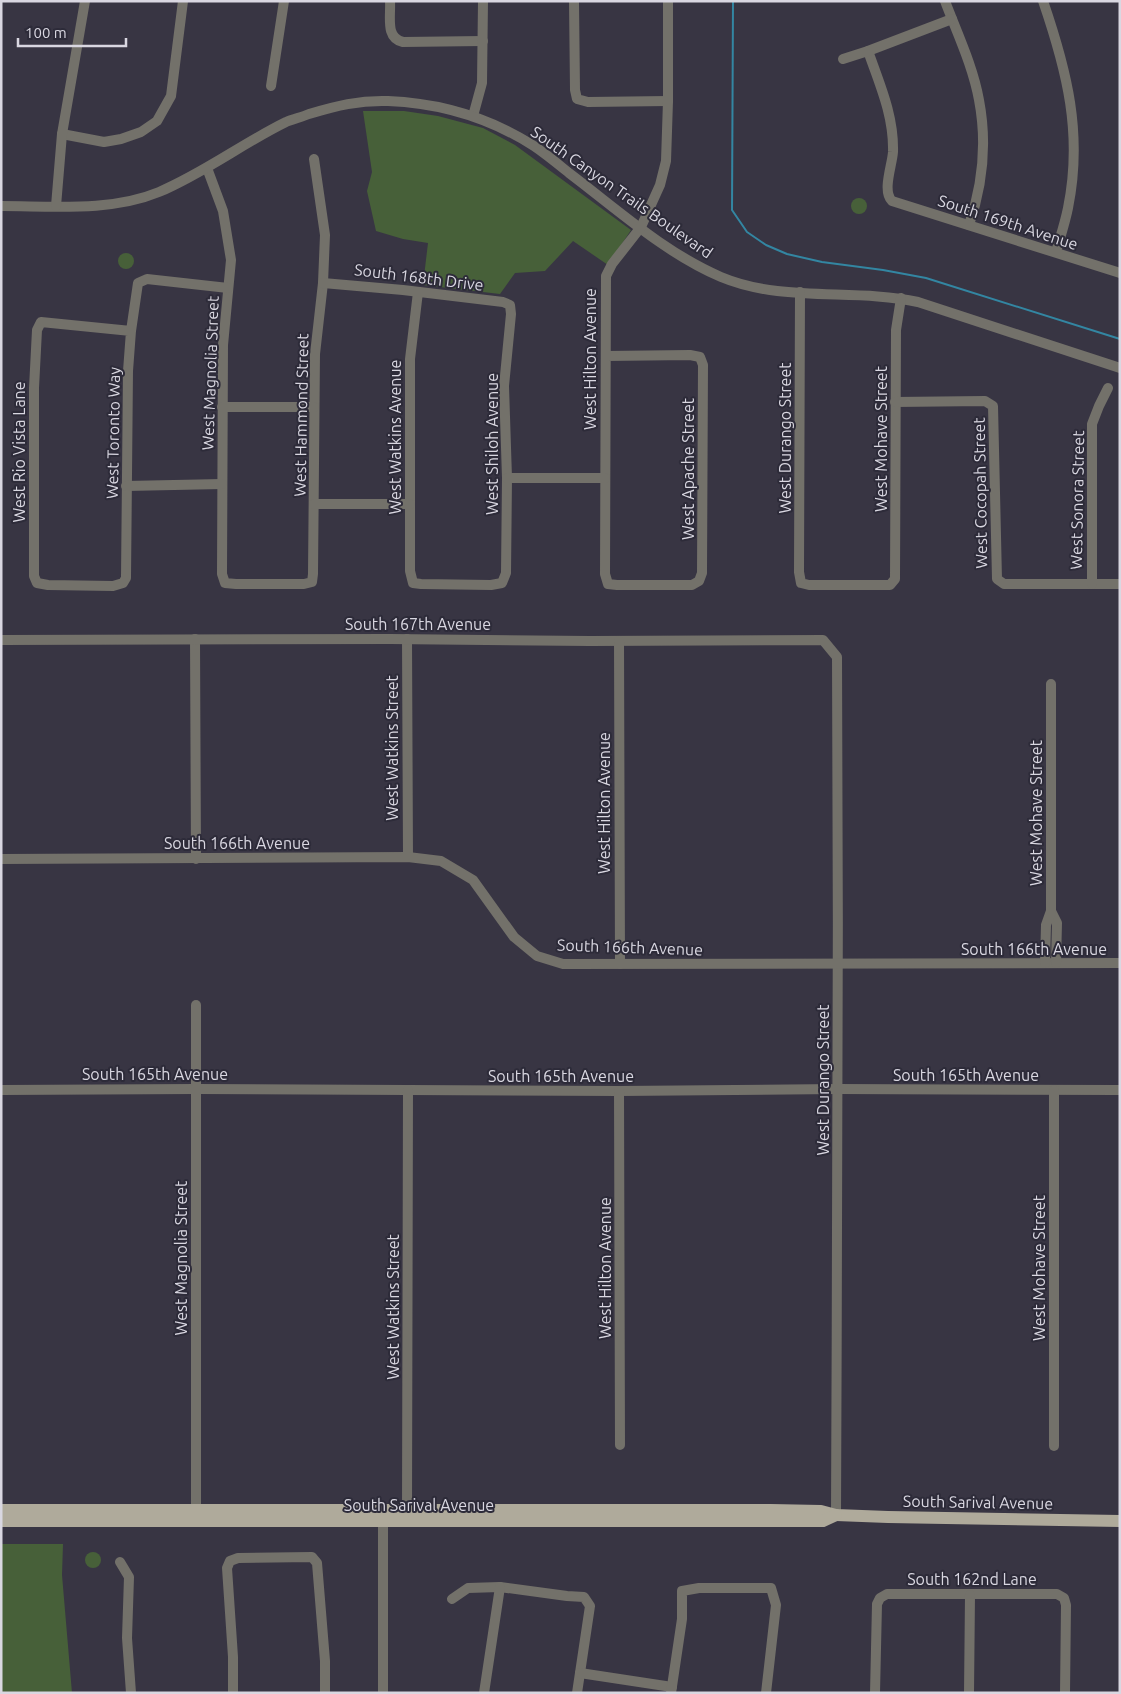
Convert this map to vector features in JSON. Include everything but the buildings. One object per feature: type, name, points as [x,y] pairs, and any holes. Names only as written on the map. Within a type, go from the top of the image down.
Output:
[{"type":"main road","name":"South Sarival Avenue","points":[[1,1510],[196,1516]]},
{"type":"main road","name":"South Sarival Avenue","points":[[380,1516],[408,1511],[771,1510],[821,1511],[836,1514],[1120,1521]]},
{"type":"main road","name":"South Sarival Avenue","points":[[1,1521],[196,1516],[380,1516],[416,1522],[823,1521],[836,1514]]},
{"type":"street","points":[[56,206],[62,134],[85,1]]},
{"type":"street","points":[[62,134],[104,142],[121,139],[141,132],[157,121],[171,96],[183,1]]},
{"type":"street","points":[[271,86],[284,1]]},
{"type":"street","points":[[390,1],[391,34],[396,41],[483,41]]},
{"type":"street","points":[[473,116],[482,83],[483,1]]},
{"type":"street","points":[[574,1],[575,90],[577,99],[588,102],[668,101]]},
{"type":"street","name":"West Hilton Avenue","points":[[608,584],[605,574],[606,276],[612,264],[641,227],[657,193],[666,161],[668,1]]},
{"type":"street","points":[[945,1],[972,72],[979,99],[982,124],[982,176],[970,225]]},
{"type":"street","points":[[1043,1],[1058,43],[1067,80],[1073,120],[1074,156],[1070,194],[1056,252]]},
{"type":"street","points":[[843,59],[952,19]]},
{"type":"street","name":"South 169th Avenue","points":[[868,51],[884,93],[892,123],[893,154],[887,189],[889,197],[896,202],[1120,273]]},
{"type":"street","name":"South Canyon Trails Boulevard","points":[[1,206],[92,205],[126,202],[158,193],[207,168],[287,122],[338,105],[385,101],[429,105],[473,116],[501,128],[534,146],[690,263],[725,278],[763,288],[901,298],[1120,368]]},
{"type":"street","name":"West Hammond Street","points":[[312,582],[314,574],[314,354],[323,283],[325,235],[314,159]]},
{"type":"street","name":"West Magnolia Street","points":[[207,168],[223,211],[231,260],[223,345],[222,574],[225,583],[236,584],[304,584],[312,582]]},
{"type":"street","name":"West Toronto Way","points":[[123,583],[126,578],[128,371],[131,331],[138,283],[147,279],[228,288]]},
{"type":"street","name":"South 168th Drive","points":[[323,283],[418,292],[502,302],[510,305]]},
{"type":"street","name":"West Watkins Avenue","points":[[413,583],[410,571],[410,359],[418,292]]},
{"type":"street","name":"West Durango Street","points":[[800,292],[799,572],[801,583],[809,585],[890,585],[895,579]]},
{"type":"street","name":"West Mohave Street","points":[[895,579],[896,330],[901,298]]},
{"type":"street","name":"West Shiloh Avenue","points":[[413,583],[491,585],[502,583],[506,573],[507,478],[504,386],[511,314],[510,305]]},
{"type":"street","name":"West Rio Vista Lane","points":[[123,583],[113,586],[48,585],[37,583],[34,576],[34,388],[37,330],[41,322],[131,331]]},
{"type":"street","name":"West Apache Street","points":[[606,356],[690,356],[700,357],[703,365],[702,573],[699,582],[692,585],[608,584]]},
{"type":"street","name":"West Sonora Street","points":[[1092,584],[1092,424],[1098,406],[1108,388]]},
{"type":"street","name":"West Cocopah Street","points":[[895,402],[985,401],[993,406],[997,580],[1004,584],[1092,584]]},
{"type":"street","points":[[222,407],[314,407]]},
{"type":"street","points":[[507,478],[605,478]]},
{"type":"street","points":[[126,486],[222,484]]},
{"type":"street","points":[[314,504],[410,504]]},
{"type":"street","points":[[1092,584],[1120,584]]},
{"type":"street","name":"West Watkins Street","points":[[407,639],[408,857]]},
{"type":"street","name":"South 167th Avenue","points":[[1,640],[823,640],[831,648]]},
{"type":"street","points":[[195,640],[196,858]]},
{"type":"street","name":"West Hilton Avenue","points":[[618,641],[620,964]]},
{"type":"street","name":"West Durango Street","points":[[831,648],[837,657],[839,964],[836,1514]]},
{"type":"street","name":"West Mohave Street","points":[[1051,684],[1051,911],[1046,925],[1051,937],[1056,963]]},
{"type":"street","name":"South 166th Avenue","points":[[1,859],[408,857],[441,861],[473,880],[514,937],[537,956],[563,964],[1120,963]]},
{"type":"street","name":"West Mohave Street","points":[[1045,963],[1051,937]]},
{"type":"street","name":"West Magnolia Street","points":[[196,1005],[196,1516]]},
{"type":"street","name":"South 165th Avenue","points":[[1,1090],[196,1088],[619,1092],[837,1089],[1120,1090]]},
{"type":"street","name":"West Watkins Street","points":[[408,1090],[408,1511]]},
{"type":"street","name":"West Mohave Street","points":[[1054,1090],[1054,1446]]},
{"type":"street","name":"West Hilton Avenue","points":[[619,1092],[620,1445]]},
{"type":"street","points":[[408,1511],[416,1522]]},
{"type":"street","points":[[380,1516],[384,1693]]},
{"type":"street","points":[[233,1693],[233,1657],[227,1568],[230,1561],[238,1558],[312,1557],[317,1563],[325,1661],[325,1693]]},
{"type":"street","points":[[120,1562],[129,1577],[127,1638],[131,1693]]},
{"type":"street","points":[[484,1693],[500,1587]]},
{"type":"street","points":[[452,1599],[468,1588],[500,1587],[584,1597],[590,1606],[577,1693]]},
{"type":"street","points":[[580,1673],[671,1690],[682,1620],[682,1591],[698,1588],[771,1588],[776,1605],[766,1693]]},
{"type":"street","name":"South 162nd Lane","points":[[875,1693],[876,1604],[880,1598],[887,1594],[1057,1594],[1064,1598],[1066,1605],[1065,1693]]},
{"type":"street","points":[[969,1693],[970,1595]]},
{"type":"green space","points":[[363,111],[404,111],[438,116],[483,128],[515,145],[631,230],[608,265],[573,241],[545,271],[515,273],[500,294],[423,285],[428,243],[403,239],[376,231],[367,191],[372,172]]},
{"type":"green space","points":[[859,198],[865,200],[867,206],[865,212],[859,214],[853,212],[851,206],[853,200]]},
{"type":"green space","points":[[126,253],[132,255],[134,261],[132,267],[126,269],[120,267],[118,261],[120,255]]},
{"type":"green space","points":[[1,1544],[63,1544],[62,1575],[72,1693],[1,1693]]},
{"type":"green space","points":[[90,1552],[96,1552],[101,1557],[99,1566],[90,1568],[85,1563],[85,1557]]},
{"type":"waterway","points":[[733,1],[732,210],[747,232],[766,245],[787,254],[822,262],[926,278],[1120,339]]}]
